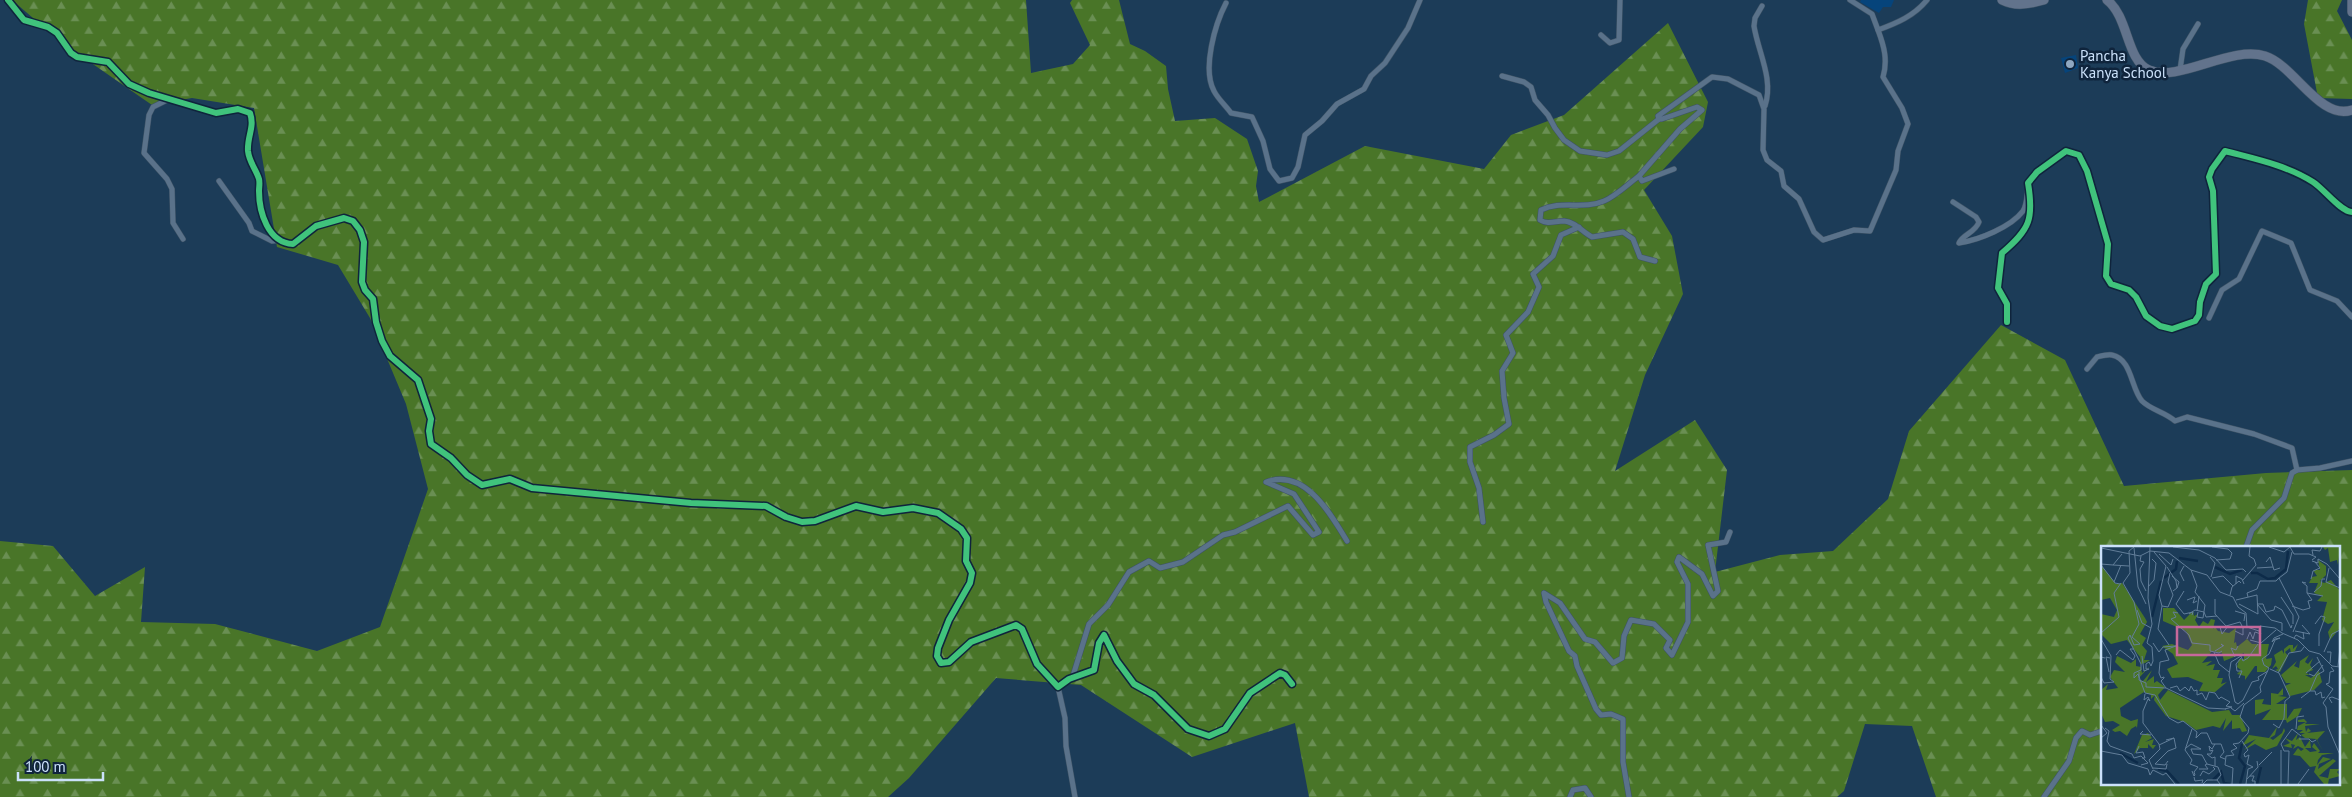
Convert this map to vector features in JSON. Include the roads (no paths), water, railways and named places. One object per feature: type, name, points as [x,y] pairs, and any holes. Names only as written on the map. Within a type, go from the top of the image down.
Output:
[{"type":"highway","points":[[2002,0],[2026,5],[2044,0]]},
{"type":"highway","points":[[2107,0],[2119,12],[2132,48],[2143,66],[2156,72],[2180,70],[2246,54],[2264,56],[2280,63],[2319,103],[2335,110],[2350,113]]},
{"type":"highway","points":[[2352,1],[2352,12]]},
{"type":"street","points":[[8,0],[24,20],[48,27],[57,33],[71,53],[77,57],[108,62],[129,84],[216,113],[238,109],[250,113],[252,128],[248,138],[248,152],[252,168],[260,180],[258,192],[264,222],[272,234],[293,244],[316,226],[344,218],[353,221],[364,242],[362,282],[365,290],[373,299],[376,322],[382,341],[390,356],[418,380],[431,419],[429,431],[431,444],[451,458],[467,476],[482,485],[510,479],[532,488],[691,503],[766,506],[786,517],[802,522],[815,521],[856,506],[882,512],[913,508],[938,513],[961,529],[967,538],[966,561],[972,573],[970,583],[949,620],[938,648],[939,661],[949,662],[971,642],[1016,625],[1022,629],[1037,664],[1058,687],[1065,718],[1066,746],[1075,797]]},
{"type":"street","points":[[1226,3],[1208,62],[1209,78],[1214,91],[1231,113],[1252,117],[1263,141],[1270,169],[1279,181],[1292,178],[1298,167],[1305,135],[1308,131],[1322,121],[1337,104],[1364,89],[1371,76],[1385,64],[1408,28],[1420,0]]},
{"type":"street","points":[[1601,35],[1610,43],[1619,40],[1620,0]]},
{"type":"street","points":[[1659,119],[1658,116],[1665,109],[1694,92],[1712,77],[1728,79],[1755,91],[1763,102],[1764,109],[1763,150],[1768,160],[1781,171],[1784,186],[1799,199],[1814,232],[1823,240],[1854,230],[1870,231],[1896,170],[1898,151],[1908,124],[1902,108],[1883,77],[1886,66],[1885,49],[1872,14],[1850,0]]},
{"type":"street","points":[[1878,30],[1897,23],[1920,9],[1927,0]]},
{"type":"street","points":[[1762,6],[1754,18],[1754,26],[1767,80],[1768,96],[1764,109]]},
{"type":"street","points":[[2180,70],[2183,49],[2198,24]]},
{"type":"street","points":[[1502,76],[1524,82],[1531,87],[1535,100],[1548,115],[1554,128],[1564,140],[1580,151],[1607,155],[1619,151],[1659,119],[1697,107],[1702,110],[1680,129],[1640,176],[1604,201],[1590,204],[1551,205],[1541,210],[1540,220],[1545,223],[1565,221],[1575,224],[1592,237],[1623,232],[1632,239],[1640,257],[1654,261]]},
{"type":"street","points":[[170,99],[153,107],[149,115],[144,153],[167,179],[172,189],[173,223],[183,239]]},
{"type":"street","points":[[1952,202],[1976,217],[1979,222],[1977,228],[1961,239],[1960,243],[1969,241],[2013,220],[2024,210],[2028,183],[2036,172],[2066,151],[2079,155],[2108,244],[2106,276],[2112,284],[2129,290],[2136,297],[2146,316],[2160,326],[2172,329],[2195,320],[2199,316],[2200,302],[2206,284],[2216,274],[2213,191],[2210,177],[2212,169],[2225,151],[2265,161],[2300,174],[2322,188],[2343,210],[2352,212]]},
{"type":"street","points":[[1640,176],[1642,181],[1649,180],[1674,169]]},
{"type":"street","points":[[219,181],[252,231],[272,241],[282,240]]},
{"type":"street","points":[[2007,322],[2007,304],[1998,288],[1999,269],[2002,253],[2020,238],[2028,226],[2031,202],[2028,183]]},
{"type":"street","points":[[1483,522],[1479,488],[1470,462],[1470,447],[1494,435],[1510,424],[1504,398],[1502,371],[1513,353],[1506,335],[1528,312],[1540,288],[1533,274],[1553,256],[1561,235],[1579,228]]},
{"type":"street","points":[[2209,318],[2222,290],[2239,279],[2262,231],[2291,243],[2310,290],[2337,301],[2352,317]]},
{"type":"street","points":[[2087,369],[2097,357],[2112,355],[2121,360],[2131,376],[2140,399],[2149,407],[2162,411],[2176,421],[2187,417],[2254,434],[2292,448],[2297,470]]},
{"type":"street","points":[[2246,546],[2252,530],[2284,498],[2292,474],[2297,470],[2320,468],[2352,461]]},
{"type":"street","points":[[1072,679],[1089,624],[1108,605],[1129,572],[1150,561],[1160,568],[1183,562],[1224,535],[1235,532],[1288,506],[1313,535],[1319,532],[1294,494],[1266,482],[1279,477],[1305,486],[1330,514],[1347,541]]},
{"type":"street","points":[[1629,797],[1623,762],[1622,719],[1611,714],[1601,715],[1596,709],[1577,666],[1575,656],[1569,651],[1546,602],[1544,593],[1560,603],[1585,639],[1595,642],[1613,663],[1622,658],[1624,636],[1631,620],[1654,624],[1670,640],[1666,648],[1672,656],[1688,622],[1688,584],[1677,562],[1679,557],[1702,574],[1713,596],[1718,591],[1717,580],[1708,545],[1726,542],[1730,532]]},
{"type":"street","points":[[1058,687],[1094,670],[1099,643],[1104,635],[1117,662],[1134,684],[1154,695],[1188,729],[1209,736],[1225,729],[1250,693],[1280,673],[1285,675],[1292,684]]},
{"type":"street","points":[[2044,797],[2068,761],[2076,738],[2082,731],[2090,735],[2101,731]]},
{"type":"street","points":[[1570,797],[1572,790],[1585,788],[1592,797]]},
{"type":"place","name":"Pancha Kanya School","points":[[2070,64]]}]
